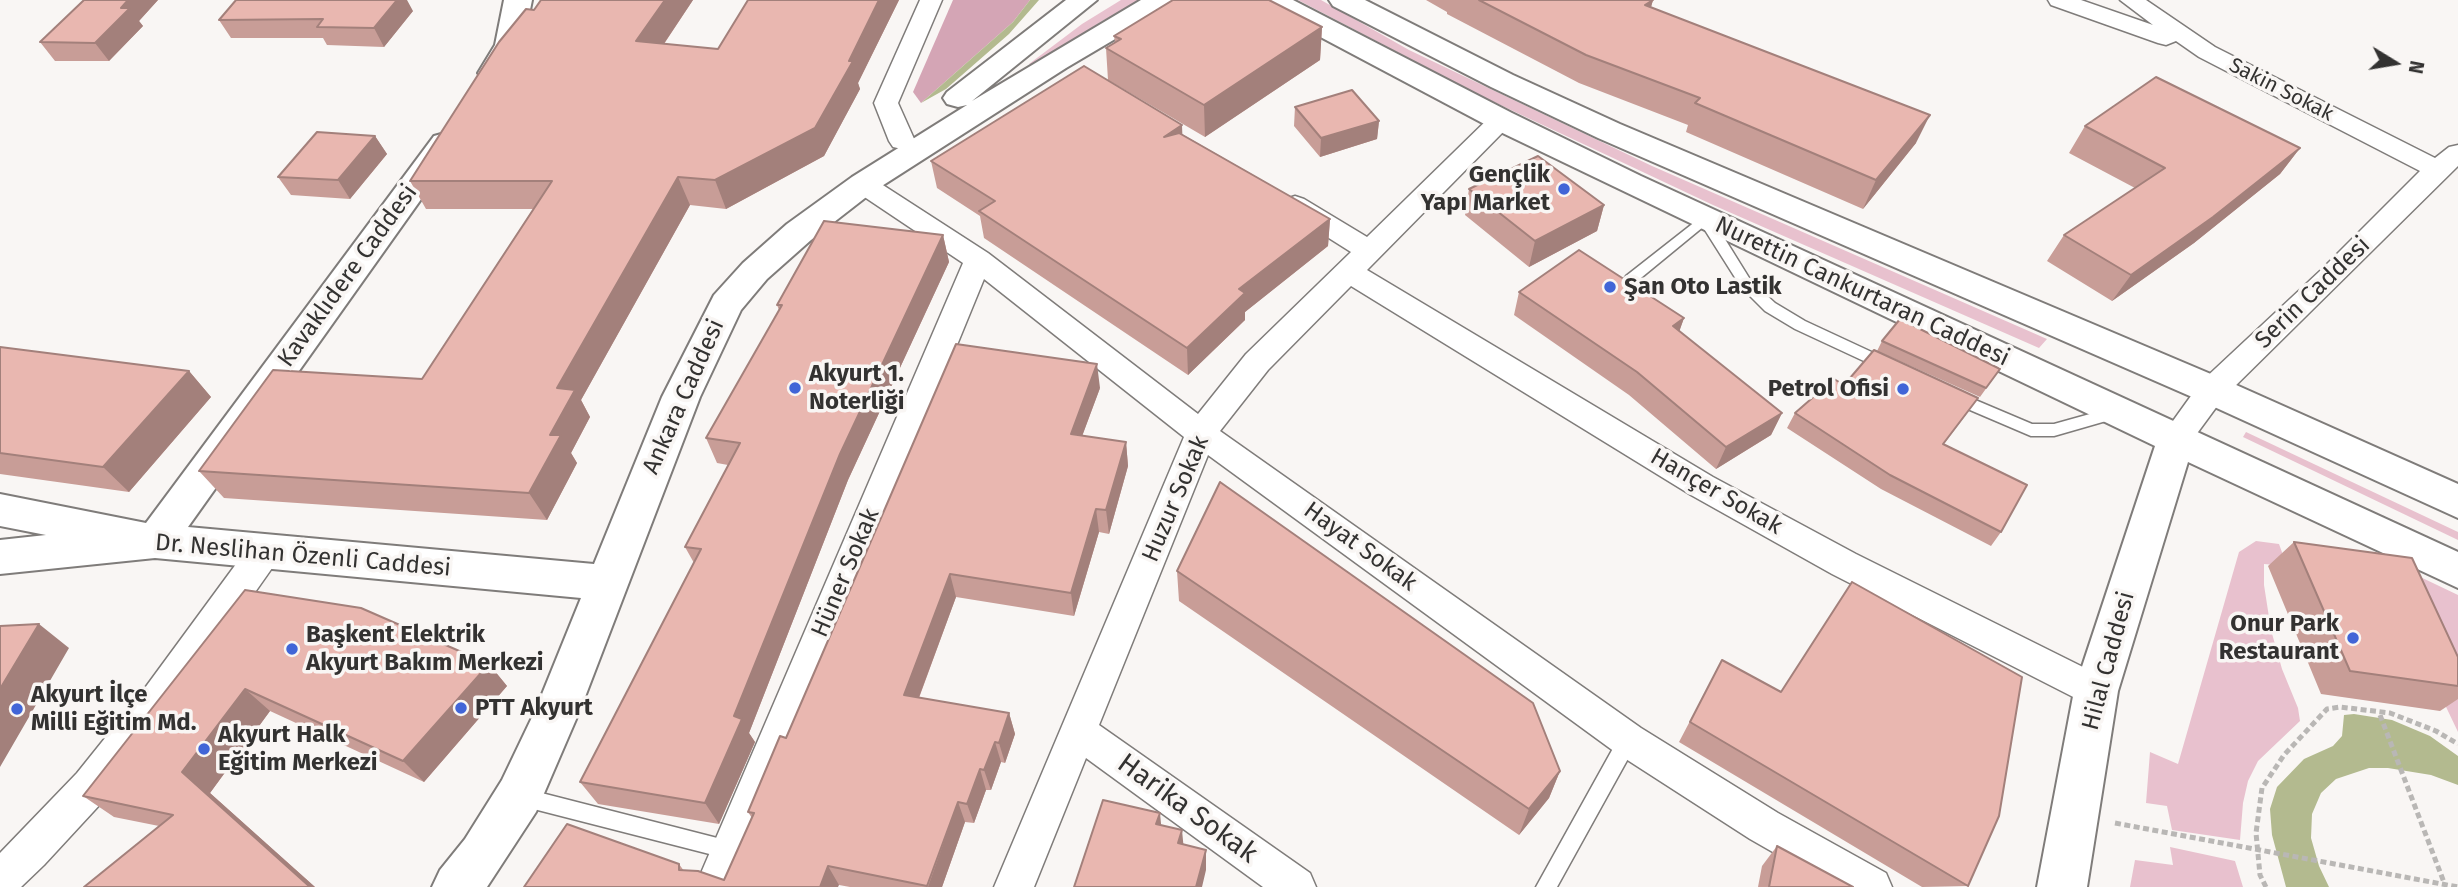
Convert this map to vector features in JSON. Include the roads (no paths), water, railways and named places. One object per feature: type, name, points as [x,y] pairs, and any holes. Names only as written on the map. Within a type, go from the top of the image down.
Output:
[{"type":"street","name":"Kavaklıdere Caddesi","points":[[155,541],[470,108],[509,45],[518,0]]},
{"type":"street","points":[[902,141],[886,103],[931,0]]},
{"type":"street","name":"Ankara Caddesi","points":[[1028,44],[1059,0]]},
{"type":"street","name":"Ankara Caddesi","points":[[863,184],[902,141],[1083,0]]},
{"type":"street","name":"Ankara Caddesi","points":[[457,887],[482,855],[519,796],[558,710],[681,397],[726,304],[755,271],[799,232],[863,184],[1068,69],[1161,0]]},
{"type":"street","name":"Nurettin Cankurtaran Caddesi","points":[[1272,0],[1501,120],[2458,571]]},
{"type":"street","name":"Nurettin Cankurtaran Caddesi","points":[[1343,0],[1502,81],[1609,131],[2212,390],[2458,502]]},
{"type":"street","points":[[2059,0],[2207,52]]},
{"type":"street","name":"Sakin Sokak","points":[[2131,0],[2207,52],[2448,161]]},
{"type":"street","name":"Huzur Sokak","points":[[1014,887],[1201,433],[1257,362],[1501,120]]},
{"type":"street","name":"Serin Caddesi","points":[[2176,439],[2212,390],[2448,161]]},
{"type":"street","name":"Hayat Sokak","points":[[863,184],[978,260],[1201,433],[1628,740],[1764,826],[1872,887]]},
{"type":"street","name":"Hançer Sokak","points":[[1276,194],[1358,260],[1702,486],[1844,564],[2096,691]]},
{"type":"street","name":"Hüner Sokak","points":[[715,887],[978,260]]},
{"type":"street","name":"Hilal Caddesi","points":[[2062,887],[2096,691],[2176,439]]},
{"type":"street","points":[[0,510],[155,541]]},
{"type":"street","name":"Dr. Neslihan Özenli Caddesi","points":[[0,557],[155,541],[607,583]]},
{"type":"street","points":[[0,879],[30,852],[92,786],[155,704],[265,551]]},
{"type":"street","name":"Harika Sokak","points":[[1079,731],[1296,887]]},
{"type":"lane","points":[[1631,279],[1705,218],[1739,275],[1770,307],[1800,325],[1899,371]]},
{"type":"lane","points":[[1936,389],[2031,430],[2054,430],[2118,412]]},
{"type":"lane","points":[[1546,887],[1628,740]]},
{"type":"lane","points":[[519,796],[729,850]]},
{"type":"place","name":"Gençlik Yapı Market","points":[[1564,189]]},
{"type":"place","name":"Şan Oto Lastik","points":[[1610,287]]},
{"type":"place","name":"Akyurt 1. Noterliği","points":[[795,388]]},
{"type":"place","name":"Petrol Ofisi","points":[[1903,389]]},
{"type":"place","name":"Onur Park Restaurant","points":[[2353,638]]},
{"type":"place","name":"Başkent Elektrik Akyurt Bakım Merkezi","points":[[292,649]]},
{"type":"place","name":"PTT Akyurt","points":[[461,708]]},
{"type":"place","name":"Akyurt İlçe Milli Eğitim Md.","points":[[17,709]]},
{"type":"place","name":"Akyurt Halk Eğitim Merkezi","points":[[204,749]]}]
